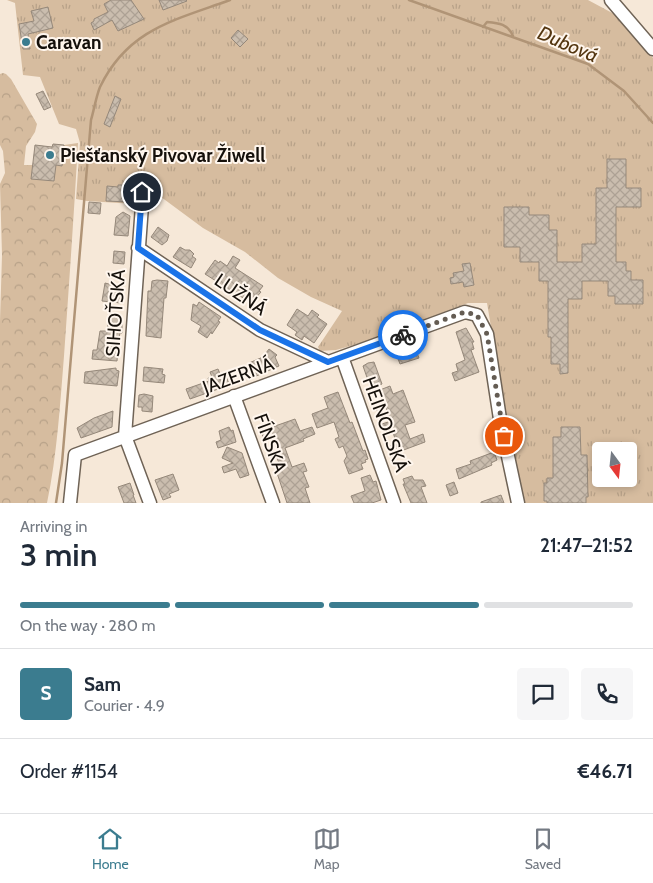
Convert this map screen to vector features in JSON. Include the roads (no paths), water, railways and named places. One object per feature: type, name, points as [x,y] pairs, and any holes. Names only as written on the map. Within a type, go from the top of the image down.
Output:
[{"type":"street","points":[[613,0],[653,49]]},
{"type":"street","name":"SIHOŤSKÁ","points":[[125,436],[142,192]]},
{"type":"street","name":"LUŽNÁ","points":[[138,248],[260,330],[328,362]]},
{"type":"street","name":"JAZERNÁ","points":[[70,503],[75,455],[465,312],[477,315],[487,334],[500,419],[518,503]]},
{"type":"street","name":"HEINOLSKÁ","points":[[342,357],[394,503]]},
{"type":"street","name":"FÍNSKA","points":[[234,396],[274,503]]},
{"type":"street","points":[[125,436],[150,503]]},
{"type":"waterway","points":[[56,503],[62,463],[91,120],[100,87],[111,67],[139,39],[172,21],[230,0]]},
{"type":"waterway","name":"Dubová","points":[[409,0],[588,64],[624,91],[653,123]]},
{"type":"waterway","name":"Dubová","points":[[483,27],[487,22],[499,24],[509,29],[513,36]]},
{"type":"place","name":"Caravan","points":[[26,42]]},
{"type":"place","name":"Piešťanský Pivovar Žiwell","points":[[50,155]]}]
